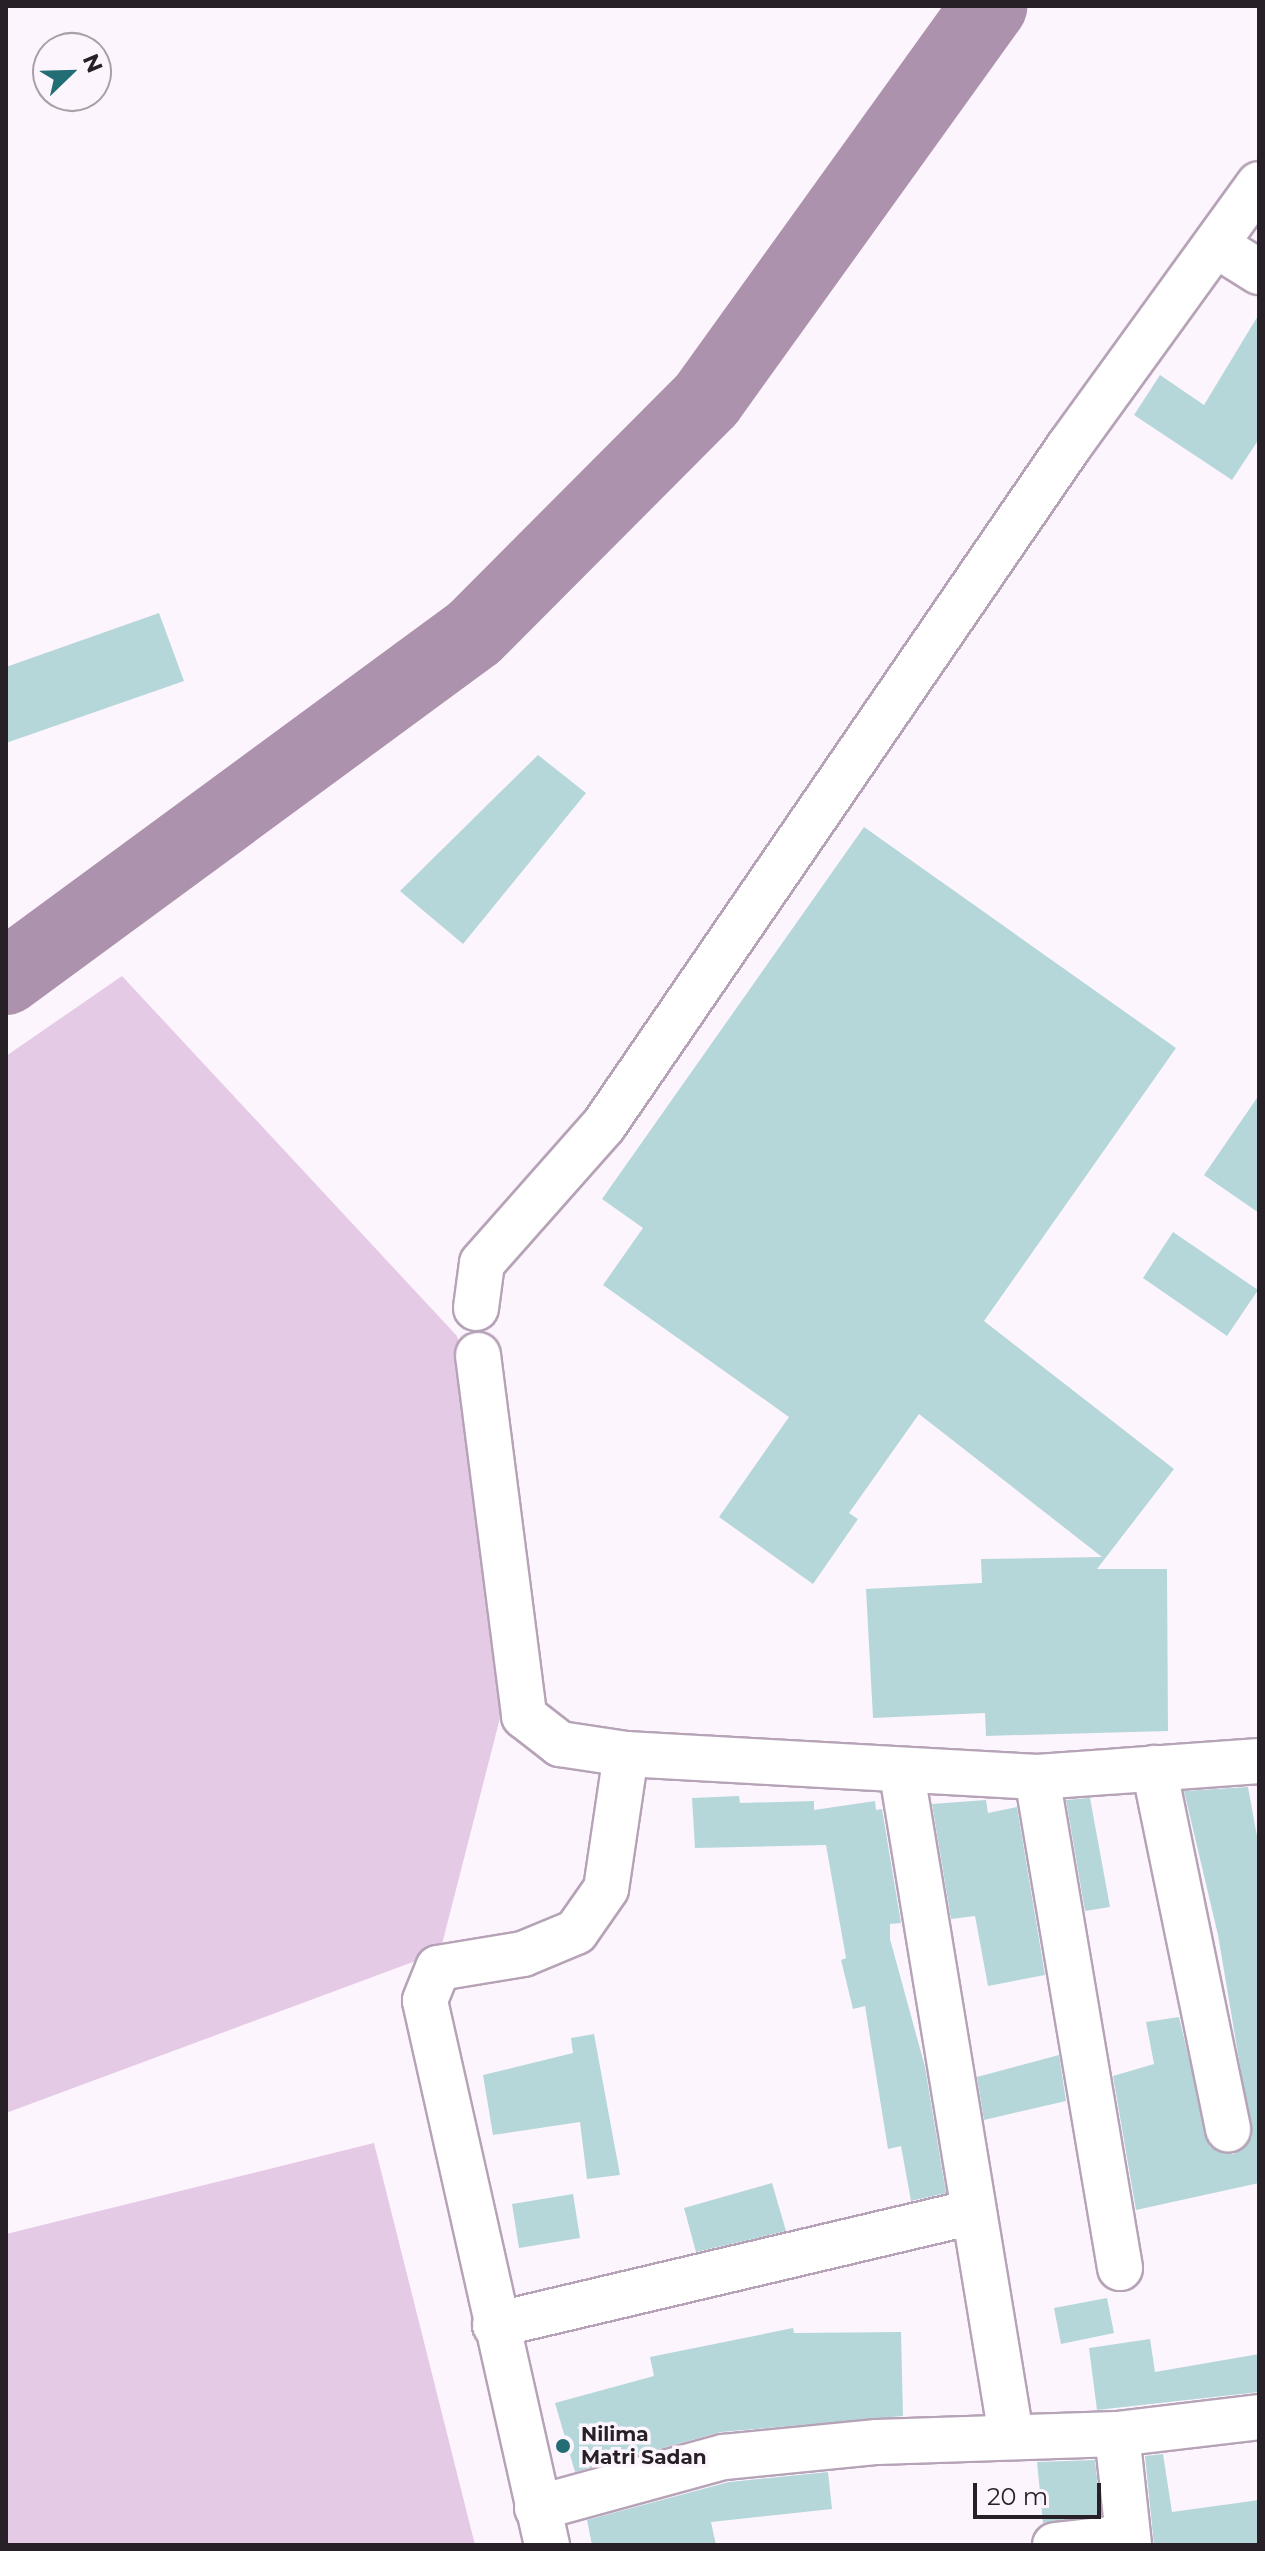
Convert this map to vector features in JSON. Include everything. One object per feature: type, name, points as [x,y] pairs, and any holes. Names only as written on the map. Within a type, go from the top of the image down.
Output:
[{"type":"street","points":[[476,1308],[482,1263],[604,1125],[1070,445],[1259,184]]},
{"type":"street","points":[[1216,245],[1259,272]]},
{"type":"street","points":[[478,1355],[524,1716],[560,1744],[626,1754],[902,1774],[1037,1777],[1259,1761]]},
{"type":"street","points":[[626,1754],[606,1889],[576,1932],[523,1954],[438,1968],[425,2001],[542,2526],[724,2457],[1011,2435],[1117,2434],[1259,2417]]},
{"type":"street","points":[[1154,1768],[1228,2130]]},
{"type":"street","points":[[902,1774],[970,2213],[1011,2435]]},
{"type":"street","points":[[1037,1777],[1120,2268]]},
{"type":"street","points":[[495,2325],[970,2213]]},
{"type":"street","points":[[1055,2545],[1128,2541],[1117,2434]]},
{"type":"shaded area","points":[[122,976],[457,1336],[497,1489],[500,1718],[440,1952],[6,2113],[6,1056]]},
{"type":"shaded area","points":[[374,2143],[475,2545],[6,2545],[6,2234]]},
{"type":"building","points":[[1259,314],[1259,439],[1232,480],[1134,415],[1160,375],[1204,405]]},
{"type":"building","points":[[159,613],[184,681],[6,743],[6,667]]},
{"type":"building","points":[[538,755],[586,793],[463,944],[400,891]]},
{"type":"building","points":[[864,827],[1176,1048],[984,1321],[1174,1469],[1097,1569],[1167,1569],[1168,1731],[986,1736],[985,1713],[873,1718],[866,1589],[982,1583],[981,1559],[1102,1557],[919,1414],[849,1513],[858,1519],[813,1584],[719,1517],[789,1417],[603,1285],[643,1228],[602,1199]]},
{"type":"building","points":[[1259,1095],[1259,1213],[1204,1175]]},
{"type":"building","points":[[1173,1232],[1258,1290],[1227,1336],[1143,1278]]},
{"type":"building","points":[[1248,1787],[1259,1847],[1259,2183],[1136,2210],[1113,2076],[1154,2064],[1146,2022],[1179,2017],[1210,2147],[1234,2154],[1252,2137],[1218,1935],[1184,1791]]},
{"type":"building","points":[[739,1796],[740,1803],[814,1801],[814,1810],[875,1801],[876,1810],[882,1809],[901,1923],[890,1924],[890,1939],[925,2067],[946,2193],[911,2201],[901,2146],[888,2149],[865,2006],[853,2009],[841,1960],[846,1958],[826,1845],[695,1848],[692,1798]]},
{"type":"building","points":[[1090,1798],[1110,1907],[1085,1911],[1066,1800]]},
{"type":"building","points":[[986,1800],[988,1813],[1017,1807],[1045,1975],[988,1986],[975,1916],[951,1919],[932,1804]]},
{"type":"building","points":[[594,2034],[620,2175],[587,2179],[580,2122],[493,2135],[483,2075],[573,2053],[571,2038]]},
{"type":"building","points":[[1059,2055],[1066,2101],[984,2120],[977,2077]]},
{"type":"building","points":[[772,2183],[786,2231],[696,2252],[684,2208]]},
{"type":"building","points":[[573,2194],[580,2238],[519,2248],[512,2204]]},
{"type":"building","points":[[1107,2298],[1114,2333],[1061,2344],[1054,2308]]},
{"type":"building","points":[[793,2328],[794,2333],[901,2332],[903,2416],[721,2432],[575,2472],[555,2403],[654,2376],[650,2357]]},
{"type":"building","points":[[1150,2339],[1155,2372],[1259,2354],[1259,2392],[1097,2410],[1089,2348]]},
{"type":"building","points":[[1163,2454],[1172,2512],[1259,2500],[1259,2545],[1154,2545],[1145,2456]]},
{"type":"building","points":[[1095,2460],[1101,2515],[1043,2523],[1037,2462]]},
{"type":"building","points":[[828,2472],[832,2509],[711,2522],[716,2545],[592,2545],[587,2520],[729,2482]]},
{"type":"waterway","points":[[6,977],[474,633],[707,399],[989,6]]},
{"type":"place","name":"Nilima Matri Sadan","points":[[563,2446]]}]
